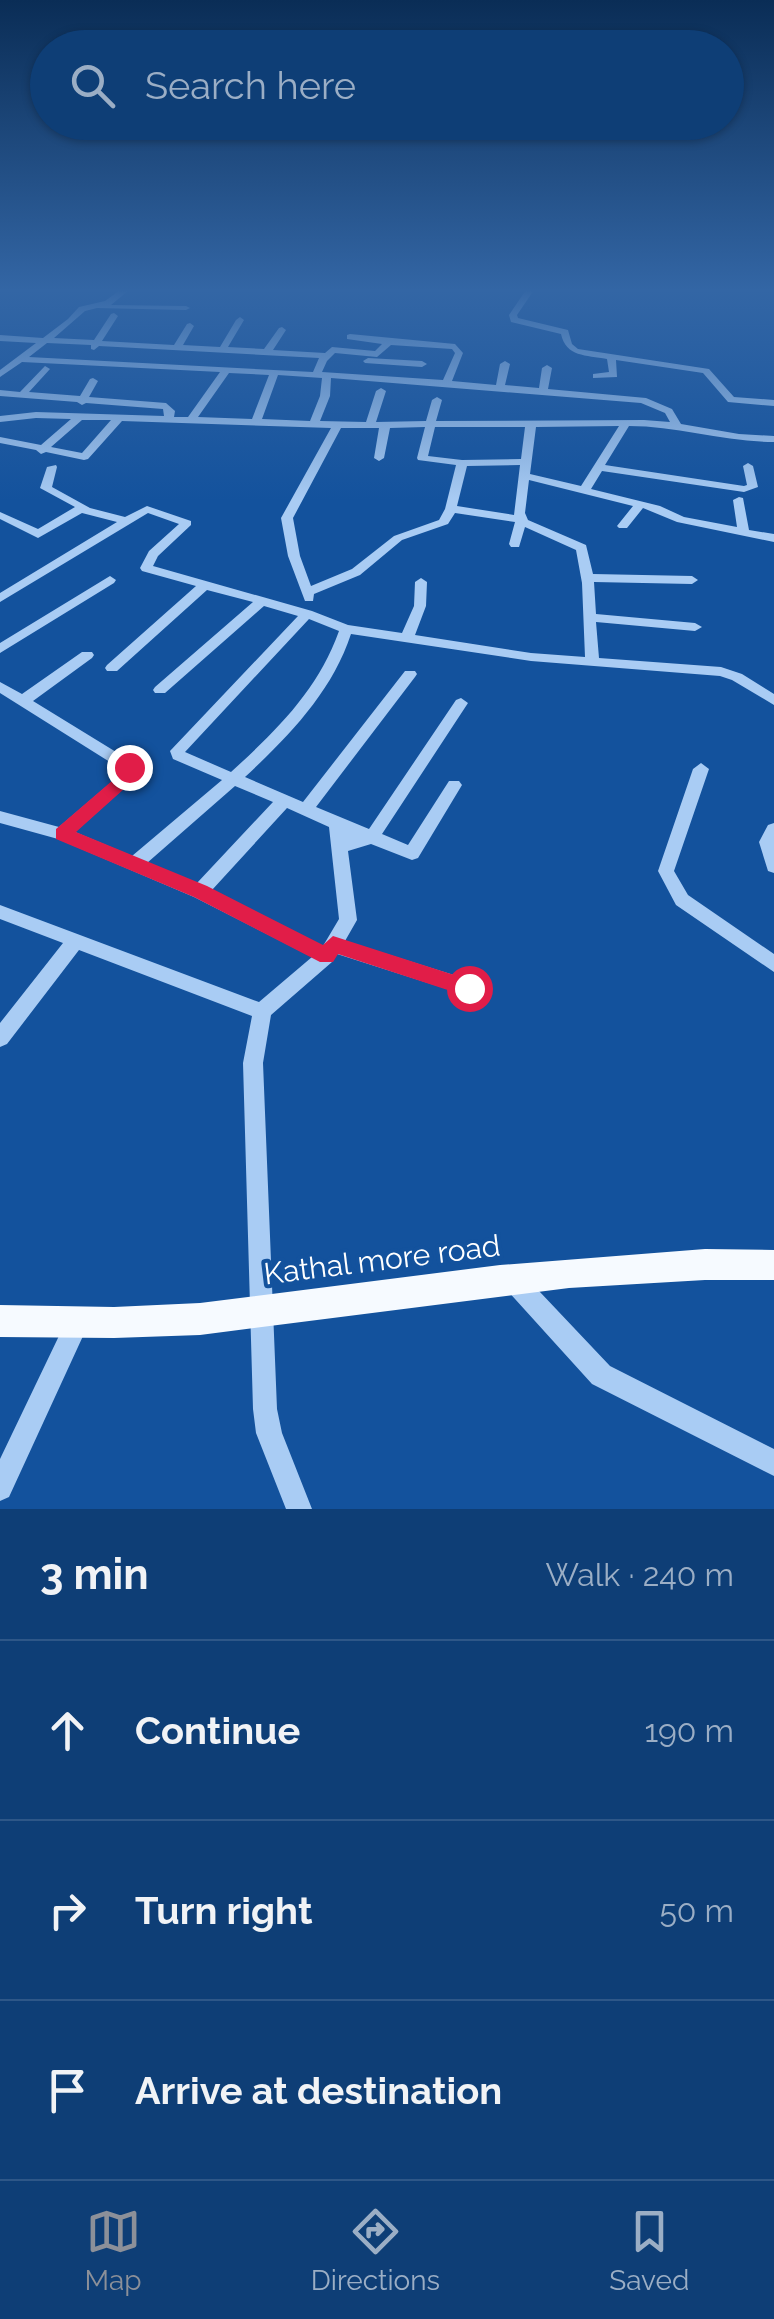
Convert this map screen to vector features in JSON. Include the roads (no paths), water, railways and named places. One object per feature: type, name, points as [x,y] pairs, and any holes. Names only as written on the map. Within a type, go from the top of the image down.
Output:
[{"type":"main road","name":"Kathal more road","points":[[0,1321],[77,1323],[214,1317],[512,1278],[732,1263],[774,1264]]},
{"type":"street","points":[[52,360],[322,374],[651,402],[668,410],[677,426]]},
{"type":"street","points":[[314,425],[325,396],[322,374],[325,360]]},
{"type":"street","points":[[365,360],[422,364]]},
{"type":"street","points":[[455,360],[450,384],[430,425],[422,458],[526,469],[681,520],[774,538]]},
{"type":"street","points":[[596,376],[614,376],[611,360]]},
{"type":"street","points":[[622,360],[706,371],[732,400],[774,403]]},
{"type":"street","points":[[500,388],[505,364]]},
{"type":"street","points":[[514,544],[521,519],[536,392],[547,368]]},
{"type":"street","points":[[21,396],[45,369]]},
{"type":"street","points":[[190,420],[225,371]]},
{"type":"street","points":[[256,423],[274,372]]},
{"type":"street","points":[[82,402],[93,381]]},
{"type":"street","points":[[370,425],[380,391]]},
{"type":"street","points":[[0,393],[166,406],[170,411],[168,420]]},
{"type":"street","points":[[0,415],[314,425],[626,423],[677,426],[720,437],[774,438]]},
{"type":"street","points":[[24,415],[0,440],[84,457],[118,419]]},
{"type":"street","points":[[41,451],[78,418]]},
{"type":"street","points":[[585,489],[626,423]]},
{"type":"street","points":[[312,615],[286,518],[338,425]]},
{"type":"street","points":[[379,458],[385,425]]},
{"type":"street","points":[[307,592],[356,572],[398,538],[438,526],[452,509],[462,463]]},
{"type":"street","points":[[599,467],[744,489],[753,487],[748,466]]},
{"type":"street","points":[[52,467],[46,488],[85,508],[127,520]]},
{"type":"street","points":[[739,500],[743,531]]},
{"type":"street","points":[[623,526],[640,504]]},
{"type":"street","points":[[0,515],[38,534],[85,508]]},
{"type":"street","points":[[452,509],[521,519],[580,546],[588,578],[592,662]]},
{"type":"street","points":[[0,598],[147,510],[186,521],[145,565],[155,572],[312,615],[346,629],[592,662],[730,674],[774,700]]},
{"type":"street","points":[[0,532],[15,523]]},
{"type":"street","points":[[588,578],[692,580]]},
{"type":"street","points":[[0,649],[110,580]]},
{"type":"street","points":[[407,638],[420,606],[421,582]]},
{"type":"street","points":[[112,668],[204,586]]},
{"type":"street","points":[[160,690],[262,601]]},
{"type":"street","points":[[312,615],[176,751],[178,755],[412,853],[454,785]]},
{"type":"street","points":[[590,616],[695,627]]},
{"type":"street","points":[[134,864],[233,777],[324,682],[337,660],[346,629]]},
{"type":"street","points":[[23,701],[87,655]]},
{"type":"street","points":[[306,810],[410,674]]},
{"type":"street","points":[[0,687],[129,767],[128,776],[62,834]]},
{"type":"street","points":[[340,848],[372,837],[461,703]]},
{"type":"street","points":[[701,769],[666,870],[672,887],[682,900],[774,964]]},
{"type":"street","points":[[200,892],[285,800]]},
{"type":"street","points":[[0,817],[62,834],[330,950],[469,988]]},
{"type":"street","points":[[300,1509],[269,1433],[252,1063],[262,1011],[330,950],[348,920],[337,823]]},
{"type":"street","points":[[774,828],[766,842],[774,866]]},
{"type":"street","points":[[0,912],[262,1011]]},
{"type":"street","points":[[0,1038],[75,941]]},
{"type":"street","points":[[512,1278],[601,1374],[774,1463]]},
{"type":"street","points":[[0,1488],[77,1323]]}]
